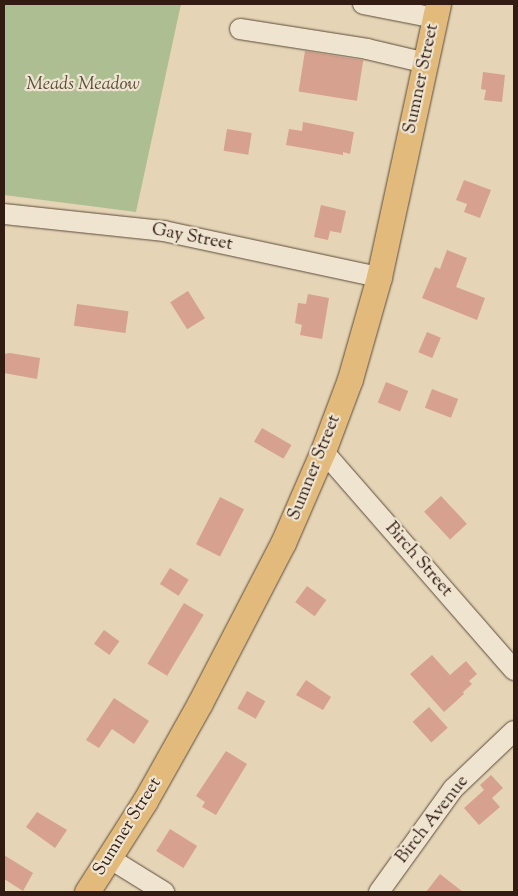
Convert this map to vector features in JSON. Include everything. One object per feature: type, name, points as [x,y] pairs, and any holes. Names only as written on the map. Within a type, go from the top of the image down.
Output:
[{"type":"main road","name":"Sumner Street","points":[[86,892],[172,755],[246,617],[283,543],[323,450],[350,379],[379,277],[437,11]]},
{"type":"street","points":[[363,4],[437,11]]},
{"type":"street","points":[[240,29],[367,48],[426,62]]},
{"type":"street","name":"Gay Street","points":[[4,214],[164,231],[379,277]]},
{"type":"street","name":"Birch Street","points":[[323,450],[514,670]]},
{"type":"street","name":"Birch Avenue","points":[[379,892],[453,789],[514,731]]},
{"type":"street","points":[[109,858],[164,892]]},
{"type":"green space","name":"Meads Meadow","points":[[4,4],[181,4],[136,212],[4,195]]},
{"type":"building","points":[[305,51],[363,60],[357,101],[299,91]]},
{"type":"building","points":[[483,72],[505,75],[502,102],[484,100],[486,90],[481,89]]},
{"type":"building","points":[[303,122],[354,132],[350,154],[343,152],[343,155],[286,145],[289,129],[302,131]]},
{"type":"building","points":[[227,129],[252,133],[248,155],[224,151]]},
{"type":"building","points":[[464,180],[491,190],[480,218],[464,212],[467,204],[456,200]]},
{"type":"building","points":[[321,205],[346,211],[341,233],[330,231],[328,240],[314,237]]},
{"type":"building","points":[[447,250],[467,258],[456,287],[485,298],[477,320],[422,298],[435,267],[440,269]]},
{"type":"building","points":[[188,291],[205,318],[187,329],[170,302]]},
{"type":"building","points":[[308,294],[329,298],[322,339],[300,335],[302,325],[295,323],[298,303],[306,304]]},
{"type":"building","points":[[77,304],[128,311],[125,333],[74,326]]},
{"type":"building","points":[[427,332],[441,338],[432,358],[418,352]]},
{"type":"building","points":[[10,353],[40,358],[37,379],[4,373],[4,354]]},
{"type":"building","points":[[386,382],[408,391],[400,411],[378,402]]},
{"type":"building","points":[[432,389],[458,399],[451,418],[425,408]]},
{"type":"building","points":[[262,428],[291,445],[283,459],[254,442]]},
{"type":"building","points":[[441,496],[467,524],[450,539],[424,512]]},
{"type":"building","points":[[220,497],[244,509],[220,556],[196,544]]},
{"type":"building","points":[[170,568],[189,580],[179,596],[160,584]]},
{"type":"building","points":[[307,586],[326,600],[315,616],[295,602]]},
{"type":"building","points":[[184,603],[204,615],[167,676],[147,664]]},
{"type":"building","points":[[104,630],[119,641],[109,655],[94,644]]},
{"type":"building","points":[[432,655],[450,675],[466,661],[477,674],[469,681],[472,684],[463,692],[464,694],[444,712],[410,674]]},
{"type":"building","points":[[306,680],[331,697],[323,710],[296,695]]},
{"type":"building","points":[[247,691],[265,701],[256,719],[237,708]]},
{"type":"building","points":[[114,698],[149,721],[134,744],[112,729],[99,748],[86,740]]},
{"type":"building","points":[[429,707],[448,728],[431,743],[413,722]]},
{"type":"building","points":[[226,751],[247,764],[216,815],[202,807],[205,802],[196,796]]},
{"type":"building","points":[[491,775],[503,788],[492,798],[500,807],[479,825],[464,808],[484,790],[480,785]]},
{"type":"building","points":[[37,812],[67,830],[55,848],[26,827]]},
{"type":"building","points":[[170,829],[197,846],[183,868],[156,851]]},
{"type":"building","points":[[4,855],[33,873],[23,891],[4,879]]},
{"type":"building","points":[[440,874],[463,892],[426,892]]}]
